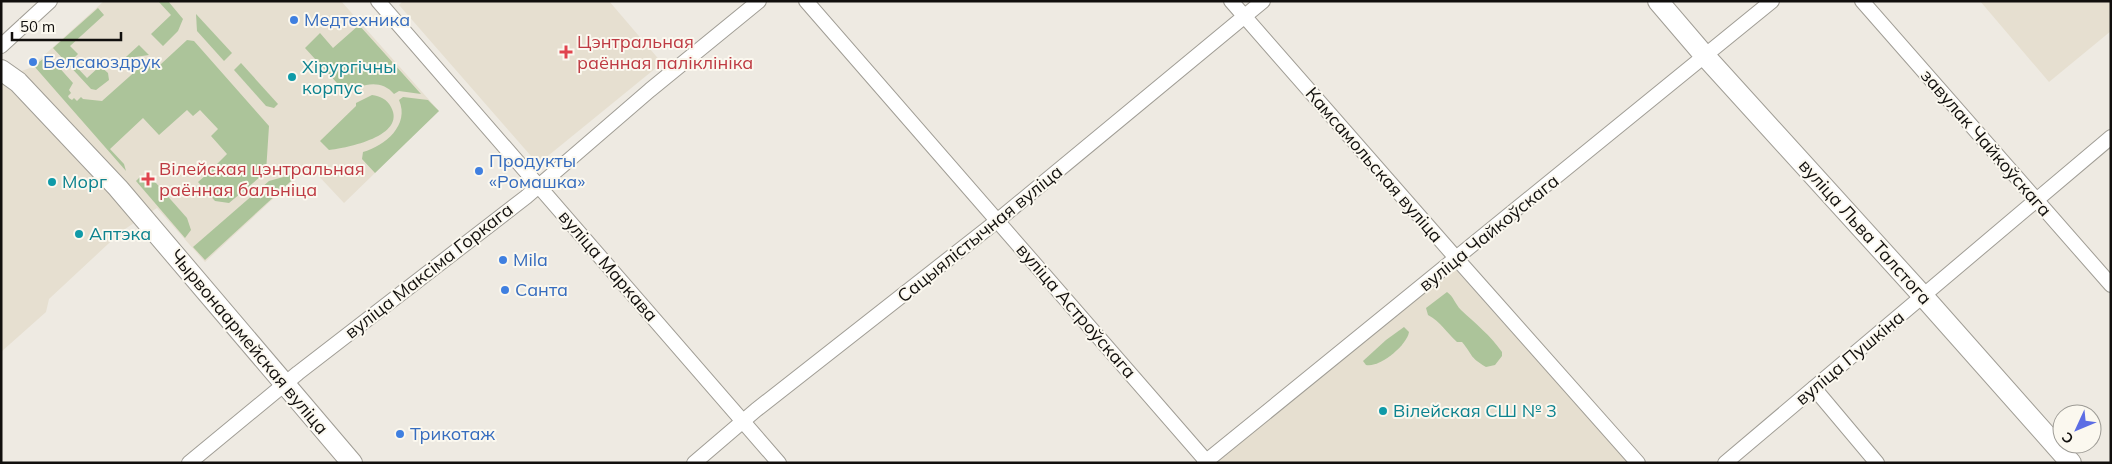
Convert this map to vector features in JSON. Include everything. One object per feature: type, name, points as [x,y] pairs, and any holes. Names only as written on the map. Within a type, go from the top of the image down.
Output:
[{"type":"main road","name":"вуліца Льва Талстога","points":[[1658,1],[1705,56],[1923,296],[2071,463]]},
{"type":"main road","name":"Чырвонаармейская вуліца","points":[[1,70],[18,82],[118,188],[352,463]]},
{"type":"street","points":[[1,46],[50,1]]},
{"type":"street","name":"вуліца Маркава","points":[[378,1],[779,463]]},
{"type":"street","name":"вуліца Максіма Горкага","points":[[189,463],[285,384],[538,187],[650,90],[759,1]]},
{"type":"street","name":"вуліца Астроўскага","points":[[806,1],[1206,462]]},
{"type":"street","name":"Камсамольская вуліца","points":[[1231,1],[1456,259],[1638,463]]},
{"type":"street","name":"Сацыялістычная вуліца","points":[[694,463],[743,421],[997,221],[1263,1]]},
{"type":"street","name":"вуліца Чайкоўскага","points":[[1206,462],[1772,1]]},
{"type":"street","name":"завулак Чайкоўскага","points":[[1862,1],[2111,285]]},
{"type":"street","name":"вуліца Пушкіна","points":[[1725,463],[2111,137]]},
{"type":"street","points":[[1814,388],[1877,463]]},
{"type":"shaded area","name":"Вілейская цэнтральная раённая бальніца","points":[[104,1],[341,1],[439,111],[344,203],[313,170],[303,171],[205,262],[157,208],[122,231],[49,299],[46,312],[1,352],[1,78],[30,68]]},
{"type":"shaded area","points":[[403,1],[609,1],[662,63],[538,164],[399,5]]},
{"type":"shaded area","points":[[1980,1],[2111,1],[2111,31],[2049,82]]},
{"type":"shaded area","points":[[1455,269],[1629,463],[1215,462]]},
{"type":"green space","points":[[158,1],[168,1],[183,19],[178,31],[163,46],[151,34],[171,15]]},
{"type":"green space","points":[[98,8],[104,15],[70,46],[78,54],[71,61],[87,78],[100,66],[108,73],[109,80],[96,90],[91,89],[53,48]]},
{"type":"green space","points":[[196,14],[232,53],[224,61],[197,31]]},
{"type":"green space","points":[[359,25],[421,94],[399,91],[394,94],[384,86],[371,84],[359,87],[347,94],[305,48],[320,33],[333,48]]},
{"type":"green space","points":[[187,40],[194,41],[269,126],[266,172],[229,203],[215,201],[198,182],[214,168],[220,174],[223,171],[217,164],[227,154],[211,136],[218,129],[200,110],[193,116],[187,110],[159,135],[143,118],[110,149],[124,164],[126,171],[34,66],[48,55],[73,83],[69,90],[71,93],[68,96],[69,98],[72,100],[74,98],[77,101],[81,97],[83,99],[102,101],[139,68],[161,64]]},
{"type":"green space","points":[[139,45],[149,55],[135,57],[121,69],[115,67]]},
{"type":"green space","points":[[241,63],[278,104],[274,108],[266,106],[234,70]]},
{"type":"green space","points":[[372,95],[383,98],[391,107],[394,117],[391,126],[373,139],[349,147],[329,150],[320,141],[356,106],[356,103]]},
{"type":"green space","points":[[403,97],[428,100],[439,111],[375,173],[362,159],[363,152],[387,140],[393,133],[401,118],[402,109],[399,100]]},
{"type":"green space","points":[[301,172],[205,260],[193,247],[269,181]]},
{"type":"green space","points":[[140,177],[150,179],[156,183],[187,218],[191,230],[185,238],[136,181]]},
{"type":"green space","points":[[1447,292],[1461,310],[1488,335],[1502,352],[1502,356],[1495,365],[1486,367],[1477,361],[1462,342],[1457,342],[1440,324],[1428,315],[1426,308]]},
{"type":"green space","points":[[1404,327],[1409,332],[1398,349],[1378,363],[1366,365],[1363,361]]},
{"type":"place","name":"Медтехника","points":[[294,20]]},
{"type":"place","name":"Цэнтральная раённая паліклініка","points":[[566,52]]},
{"type":"place","name":"Белсаюздрук","points":[[33,62]]},
{"type":"place","name":"Хірургічны корпус","points":[[292,77]]},
{"type":"place","name":"Продукты «Ромашка»","points":[[479,171]]},
{"type":"place","name":"Вілейская цэнтральная раённая бальніца","points":[[148,179]]},
{"type":"place","name":"Морг","points":[[52,182]]},
{"type":"place","name":"Аптэка","points":[[79,234]]},
{"type":"place","name":"Mila","points":[[503,260]]},
{"type":"place","name":"Санта","points":[[505,290]]},
{"type":"place","name":"Вілейская СШ № 3","points":[[1383,411]]},
{"type":"place","name":"Трикотаж","points":[[400,434]]}]
